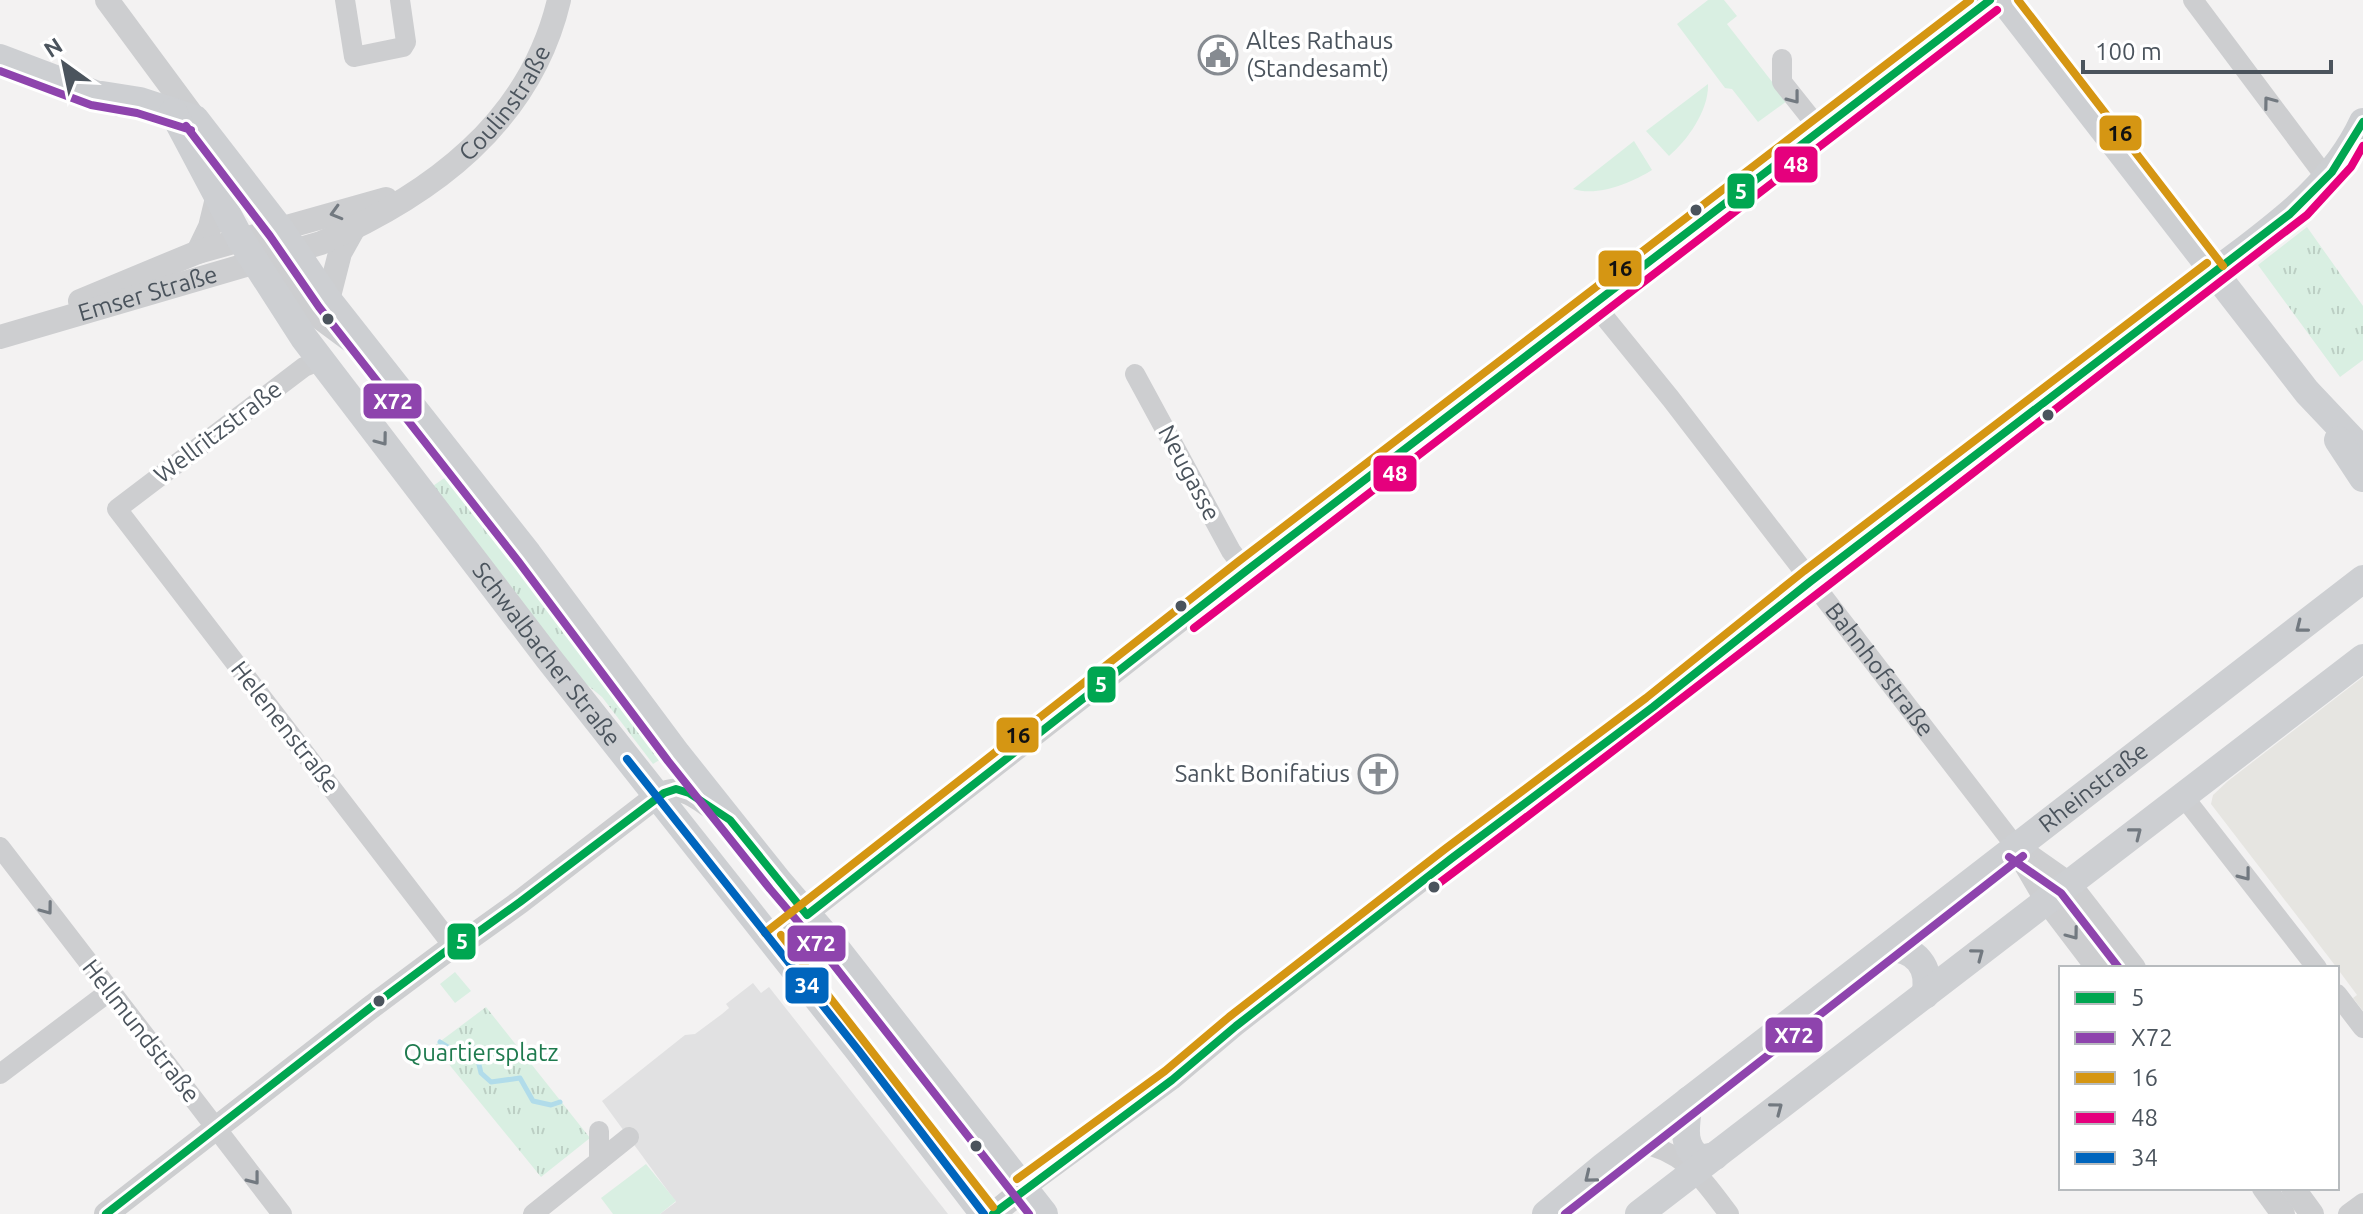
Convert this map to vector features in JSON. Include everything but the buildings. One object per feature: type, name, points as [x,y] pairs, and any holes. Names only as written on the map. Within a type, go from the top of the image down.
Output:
[{"type":"main road","points":[[2003,0],[2307,392],[2363,478]]},
{"type":"main road","points":[[0,58],[102,95],[140,101],[183,119]]},
{"type":"main road","name":"Schwalbacher Straße","points":[[183,119],[218,194],[269,249],[328,300],[450,454],[671,746],[838,951],[1044,1214]]},
{"type":"main road","name":"Schwalbacher Straße","points":[[183,119],[269,249],[292,321],[440,516],[984,1214]]},
{"type":"main road","points":[[2214,273],[2300,205],[2327,179],[2354,141],[2363,122]]},
{"type":"main road","points":[[2307,392],[2363,451]]},
{"type":"main road","points":[[440,516],[450,454]]},
{"type":"main road","name":"Rheinstraße","points":[[1546,1214],[2363,579]]},
{"type":"main road","points":[[1639,1214],[2363,658]]},
{"type":"main road","points":[[772,942],[780,906],[779,882]]},
{"type":"main road","points":[[1887,948],[1905,949],[1919,960],[1927,974],[1925,995]]},
{"type":"main road","points":[[1689,1100],[1688,1148],[1706,1163]]},
{"type":"street","name":"Schwalbacher Straße","points":[[107,0],[183,119]]},
{"type":"street","points":[[345,0],[354,57],[403,47],[406,42],[400,0]]},
{"type":"street","name":"Coulinstraße","points":[[269,249],[355,228],[426,186],[469,154],[505,113],[539,57],[559,0]]},
{"type":"street","points":[[772,942],[1246,571],[1990,0]]},
{"type":"street","points":[[2193,0],[2327,179]]},
{"type":"street","points":[[1782,59],[1782,82],[1821,131]]},
{"type":"street","name":"Coulinstraße","points":[[269,249],[426,186]]},
{"type":"street","points":[[198,252],[210,227],[218,194]]},
{"type":"street","points":[[328,300],[340,253],[355,228]]},
{"type":"street","points":[[269,249],[311,311],[369,353]]},
{"type":"street","name":"Emser Straße","points":[[0,337],[198,252],[269,249]]},
{"type":"street","name":"Emser Straße","points":[[0,337],[269,249]]},
{"type":"street","points":[[993,1214],[1153,1094],[1296,979],[2214,273]]},
{"type":"street","name":"Bahnhofstraße","points":[[1594,304],[2016,847],[2132,966]]},
{"type":"street","name":"Wellritzstraße","points":[[117,509],[304,367],[321,360]]},
{"type":"street","name":"Neugasse","points":[[1135,374],[1231,551],[1246,571]]},
{"type":"street","name":"Helenenstraße","points":[[117,509],[453,946]]},
{"type":"street","points":[[106,1214],[376,1003],[453,946],[520,902],[657,796],[670,790],[682,790],[730,820]]},
{"type":"street","points":[[2183,796],[2315,966]]},
{"type":"street","name":"Hellmundstraße","points":[[0,847],[282,1214]]},
{"type":"street","name":"Bahnhofstraße","points":[[2058,892],[2097,966]]},
{"type":"street","points":[[0,1074],[110,991]]},
{"type":"street","points":[[2339,997],[2363,1028]]},
{"type":"street","points":[[599,1131],[599,1161]]},
{"type":"street","points":[[538,1210],[629,1137]]},
{"type":"street","points":[[1635,1142],[1706,1163],[1729,1214]]},
{"type":"street","points":[[2265,1190],[2283,1214]]},
{"type":"street","points":[[2294,1190],[2312,1214]]},
{"type":"street","points":[[2348,1214],[2363,1203]]},
{"type":"shaded area","points":[[2363,677],[2363,1011],[2353,998],[2357,995],[2339,971],[2339,966],[2335,966],[2211,804],[2213,795]]},
{"type":"shaded area","points":[[753,983],[761,993],[769,987],[948,1214],[660,1214],[676,1202],[602,1101],[685,1035],[695,1034],[722,1014],[729,1008],[726,1004]]},
{"type":"green space","points":[[1708,0],[1724,0],[1737,16],[1727,24],[1787,101],[1758,122],[1732,89],[1725,88],[1677,24]]},
{"type":"green space","points":[[1708,84],[1705,104],[1696,124],[1669,156],[1646,131]]},
{"type":"green space","points":[[1634,141],[1652,170],[1634,180],[1603,190],[1573,189]]},
{"type":"green space","points":[[2307,227],[2363,306],[2363,360],[2340,377],[2258,265]]},
{"type":"green space","points":[[450,474],[669,754],[653,764],[602,697],[569,670],[430,488]]},
{"type":"green space","points":[[455,972],[471,991],[455,1003],[440,984]]},
{"type":"green space","name":"Quartiersplatz","points":[[486,1007],[590,1138],[541,1177],[434,1046]]},
{"type":"green space","points":[[646,1164],[676,1201],[660,1214],[613,1214],[601,1198]]},
{"type":"waterway","points":[[440,1042],[456,1052],[475,1048],[481,1073],[491,1082],[520,1078],[533,1101],[551,1105],[560,1102]]},
{"type":"transit line","name":"16","points":[[765,933],[1239,561],[1970,0]]},
{"type":"transit line","name":"5","points":[[807,915],[1246,571],[1990,0]]},
{"type":"transit line","name":"16","points":[[2018,0],[2223,266]]},
{"type":"transit line","name":"48","points":[[1194,628],[1997,10]]},
{"type":"transit line","name":"X72","points":[[0,71],[91,105],[137,113],[191,130]]},
{"type":"transit line","name":"5","points":[[993,1214],[1172,1080],[1236,1026],[1452,858],[1653,707],[1811,581],[2290,214],[2332,172],[2363,122]]},
{"type":"transit line","name":"X72","points":[[186,126],[270,236],[319,307],[518,561],[668,761],[822,950],[1029,1214]]},
{"type":"transit line","name":"48","points":[[1434,887],[2307,215],[2351,167],[2363,146]]},
{"type":"transit line","name":"16","points":[[1017,1179],[1165,1071],[1229,1017],[1445,849],[1646,698],[1804,571],[2207,263]]},
{"type":"transit line","name":"34","points":[[627,759],[984,1214]]},
{"type":"transit line","name":"5","points":[[106,1214],[370,1008],[453,946],[520,902],[664,793],[676,789],[689,793],[730,820],[807,915]]},
{"type":"transit line","name":"X72","points":[[1565,1214],[2023,856]]},
{"type":"transit line","name":"X72","points":[[2009,857],[2061,893],[2117,966]]},
{"type":"transit line","name":"16","points":[[781,935],[993,1207]]},
{"type":"place","name":"Altes Rathaus (Standesamt)","points":[[1218,55]]},
{"type":"place","name":"Sankt Bonifatius","points":[[1378,774]]}]
